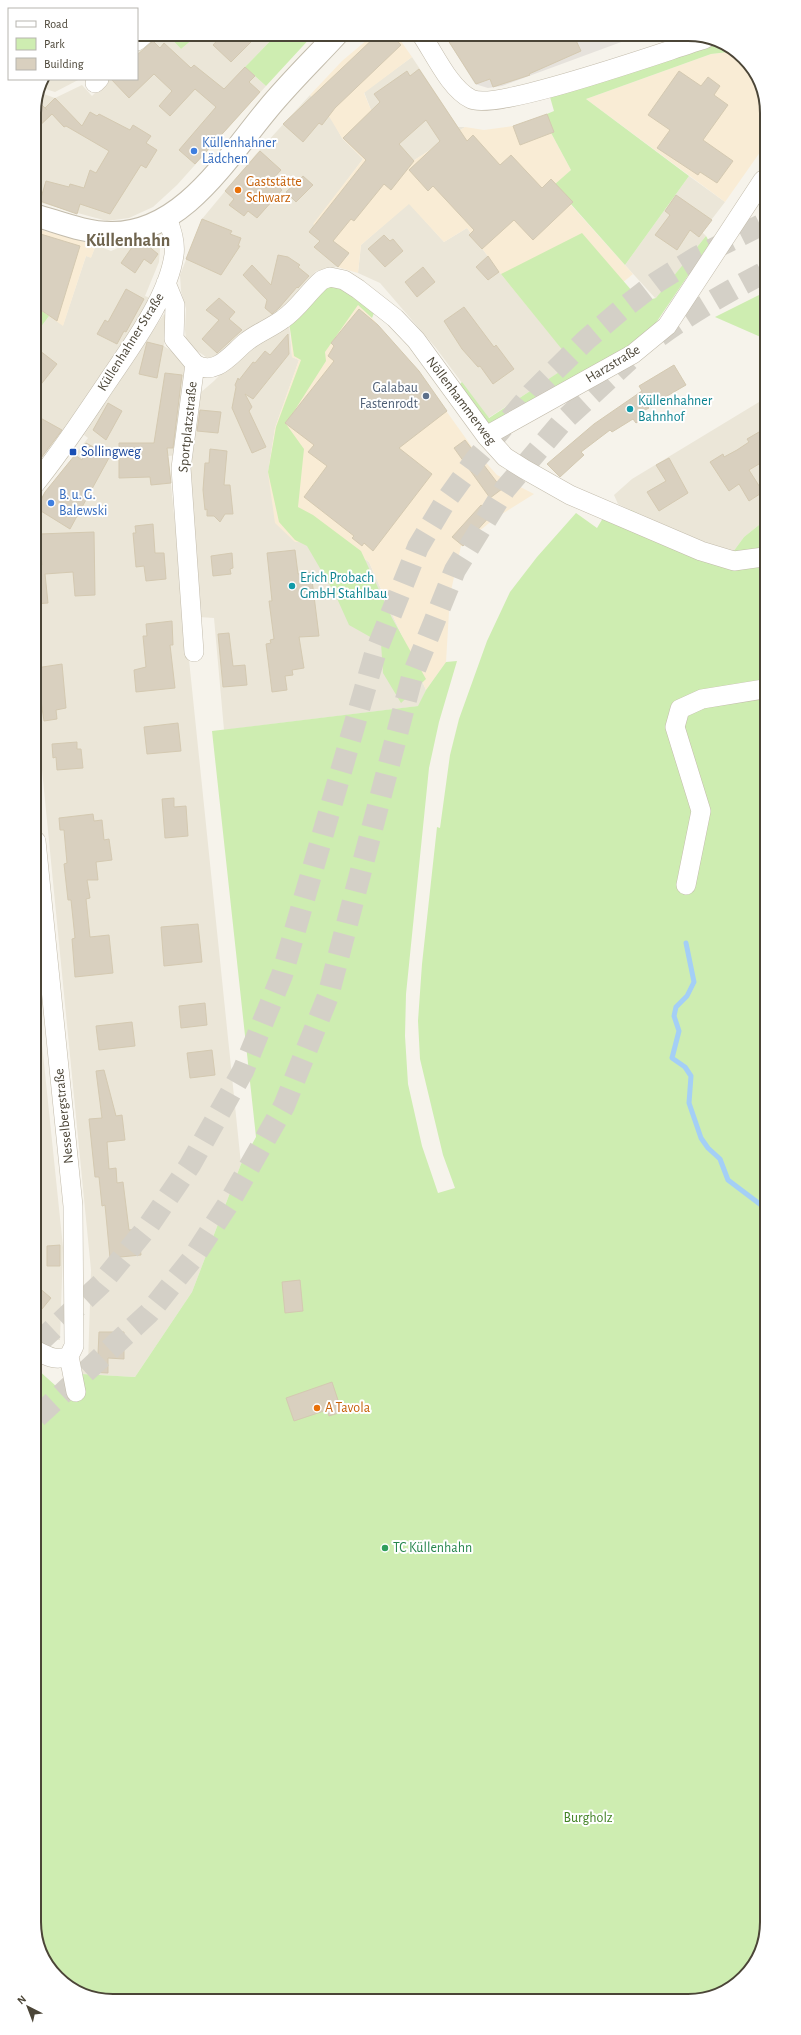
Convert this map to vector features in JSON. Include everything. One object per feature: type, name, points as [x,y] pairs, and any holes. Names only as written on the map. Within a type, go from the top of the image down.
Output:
[{"type":"street","points":[[41,217],[95,232],[112,233],[139,228],[167,216],[190,201],[204,188],[268,109],[331,41]]},
{"type":"street","points":[[426,41],[462,94],[473,100],[485,102],[506,99],[541,90],[697,41]]},
{"type":"street","name":"Harzstraße","points":[[486,436],[633,354],[667,326],[760,185]]},
{"type":"street","name":"Küllenhahner Straße","points":[[41,476],[70,438],[133,343],[166,283],[174,254],[173,235],[167,216]]},
{"type":"street","name":"Nöllenhammerweg","points":[[195,364],[202,368],[211,368],[219,365],[247,341],[284,319],[322,280],[330,277],[338,278],[364,294],[395,318],[416,340],[486,436],[505,457],[546,483],[570,495],[701,551],[734,561],[760,558]]},
{"type":"street","name":"Sportplatzstraße","points":[[166,283],[175,305],[174,339],[195,364],[181,468],[194,652]]},
{"type":"street","points":[[686,885],[701,810],[675,727],[680,709],[702,699],[760,690]]},
{"type":"street","name":"Nesselbergstraße","points":[[41,890],[73,1206],[74,1346],[69,1356],[76,1392]]},
{"type":"street","points":[[41,1353],[59,1360],[69,1356]]},
{"type":"shaded area","points":[[148,41],[174,41],[181,49],[191,41],[270,41],[245,67],[266,86],[177,185],[153,207],[129,218],[107,221],[41,203],[41,108],[43,94],[55,98],[82,85],[92,96],[108,80],[138,80],[138,51]]},
{"type":"shaded area","points":[[366,41],[401,41],[412,57],[364,93],[371,110],[413,161],[465,127],[484,130],[513,126],[542,116],[571,170],[554,186],[633,274],[554,339],[501,274],[467,228],[444,242],[409,204],[361,245],[358,273],[337,267],[350,254],[313,224],[363,159],[342,138],[327,113],[310,95],[342,61]]},
{"type":"shaded area","points":[[448,41],[624,41],[502,86],[488,88],[475,84]]},
{"type":"shaded area","points":[[726,52],[739,62],[755,85],[760,108],[760,152],[725,202],[586,99],[711,54]]},
{"type":"shaded area","points":[[412,57],[458,127],[465,127],[413,161],[371,110],[364,92]]},
{"type":"shaded area","points":[[49,80],[78,80],[55,92],[45,89]]},
{"type":"shaded area","points":[[310,95],[329,114],[342,138],[363,159],[314,224],[350,254],[337,267],[316,271],[273,320],[269,317],[217,356],[212,358],[206,357],[193,348],[186,340],[186,309],[181,291],[180,275],[202,219],[256,154]]},
{"type":"shaded area","points":[[689,176],[725,202],[702,232],[706,236],[656,299],[625,265]]},
{"type":"shaded area","points":[[409,203],[444,242],[467,228],[501,274],[574,363],[488,418],[436,348],[380,283],[358,273],[361,245]]},
{"type":"shaded area","points":[[41,230],[96,245],[91,258],[86,256],[63,326],[41,310]]},
{"type":"shaded area","points":[[149,237],[160,249],[159,262],[145,296],[150,298],[127,340],[68,424],[41,459],[41,327],[49,316],[63,325],[86,256],[91,257],[96,245],[111,251],[140,238]]},
{"type":"shaded area","points":[[354,301],[372,318],[419,373],[472,447],[497,475],[534,494],[494,519],[461,546],[450,595],[446,662],[426,690],[369,562],[342,543],[295,542],[275,523],[268,473],[275,428],[299,360],[292,357],[290,326]]},
{"type":"shaded area","points":[[164,314],[168,318],[164,346],[180,357],[185,364],[178,455],[168,456],[241,1164],[192,1292],[135,1377],[82,1374],[82,1365],[88,1365],[91,1270],[41,759],[41,497],[88,438],[84,435]]},
{"type":"shaded area","points":[[289,322],[292,357],[299,360],[275,428],[268,473],[342,543],[369,562],[426,690],[419,706],[224,730],[214,618],[199,617],[187,459],[193,399],[214,381],[250,344]]},
{"type":"shaded area","points":[[760,401],[760,524],[744,537],[733,552],[698,545],[618,504],[614,495],[632,479]]},
{"type":"shaded area","points":[[41,1034],[63,1247],[60,1340],[41,1340]]},
{"type":"green space","points":[[174,41],[191,41],[181,49]]},
{"type":"green space","points":[[270,41],[307,41],[266,86],[245,67]]},
{"type":"green space","points":[[710,45],[720,48],[726,52],[711,54],[586,99],[689,176],[625,265],[554,185],[571,170],[542,116],[554,111],[550,97]]},
{"type":"green space","points":[[582,233],[639,299],[644,301],[656,298],[706,236],[710,243],[645,339],[488,425],[473,407],[460,384],[462,382],[489,418],[573,363],[501,274]]},
{"type":"green space","points":[[329,287],[342,289],[348,292],[374,313],[372,318],[358,305],[325,352],[326,361],[286,424],[304,449],[298,507],[313,515],[361,551],[392,618],[426,679],[401,703],[383,673],[381,643],[349,625],[335,594],[307,546],[295,540],[279,522],[268,472],[276,427],[301,360],[294,356],[289,322],[321,291]]},
{"type":"green space","points":[[760,294],[760,337],[715,317]]},
{"type":"green space","points":[[41,310],[49,316],[41,327]]},
{"type":"green space","name":"Burgholz","points":[[631,510],[698,545],[733,552],[744,537],[760,524],[760,1927],[759,1936],[753,1954],[736,1976],[720,1987],[707,1992],[688,1994],[108,1994],[85,1989],[69,1979],[53,1962],[48,1954],[42,1936],[41,1922],[41,1373],[66,1395],[82,1374],[135,1377],[192,1292],[241,1164],[256,1137],[212,731],[418,706],[426,690],[446,662],[457,661],[439,722],[429,768],[406,994],[405,1036],[408,1084],[422,1146],[438,1193],[455,1188],[443,1155],[420,1059],[418,1021],[422,964],[437,827],[440,828],[450,755],[459,719],[487,641],[510,592],[537,557],[576,513],[597,528],[606,513]]},
{"type":"building","points":[[153,41],[160,48],[164,43],[191,68],[194,65],[224,89],[245,67],[255,76],[249,82],[260,92],[195,164],[179,150],[216,107],[195,89],[170,116],[159,106],[172,91],[154,74],[129,98],[112,80],[138,80],[138,54]]},
{"type":"building","points":[[217,41],[252,41],[231,62],[213,45]]},
{"type":"building","points":[[371,41],[397,41],[401,45],[335,108],[322,125],[319,123],[303,142],[283,124]]},
{"type":"building","points":[[448,41],[576,41],[581,51],[529,74],[530,75],[493,87],[490,79],[476,84]]},
{"type":"building","points":[[419,69],[467,141],[473,135],[500,165],[511,155],[542,188],[551,179],[573,202],[533,240],[514,220],[482,249],[469,235],[474,230],[433,186],[428,191],[409,170],[440,141],[426,120],[399,144],[414,161],[391,190],[384,184],[354,221],[351,219],[333,241],[349,253],[338,267],[314,247],[320,241],[309,232],[366,160],[343,138],[380,102],[374,94],[407,71],[410,76]]},
{"type":"building","points":[[679,71],[701,86],[708,77],[720,86],[714,95],[728,105],[703,140],[733,161],[717,183],[700,172],[698,175],[657,148],[670,130],[648,115]]},
{"type":"building","points":[[55,98],[82,126],[90,112],[97,116],[99,114],[130,130],[133,125],[151,136],[146,143],[157,150],[146,168],[141,165],[110,214],[80,204],[77,214],[41,201],[46,181],[69,187],[70,184],[84,188],[90,170],[96,173],[109,151],[66,126],[64,127],[52,114],[41,124],[42,105],[45,108]]},
{"type":"building","points":[[547,114],[554,132],[520,145],[513,126]]},
{"type":"building","points":[[260,151],[281,170],[272,180],[282,190],[257,218],[248,211],[244,216],[229,205],[234,199],[225,191]]},
{"type":"building","points":[[303,176],[313,185],[296,202],[286,192]]},
{"type":"building","points":[[676,195],[712,220],[699,237],[690,230],[677,250],[655,235],[670,215],[665,211]]},
{"type":"building","points":[[202,219],[232,231],[230,234],[241,238],[238,246],[240,246],[221,275],[186,259]]},
{"type":"building","points":[[41,234],[80,246],[57,321],[41,310]]},
{"type":"building","points":[[384,235],[390,241],[393,239],[403,251],[385,267],[368,249]]},
{"type":"building","points":[[142,241],[158,254],[151,264],[144,259],[135,273],[121,263],[135,243]]},
{"type":"building","points":[[278,255],[288,257],[300,265],[298,267],[309,276],[272,314],[265,308],[267,300],[243,275],[252,265],[271,285]]},
{"type":"building","points":[[488,256],[499,272],[488,280],[476,267]]},
{"type":"building","points":[[423,267],[435,282],[417,297],[405,282]]},
{"type":"building","points":[[126,289],[144,299],[126,332],[124,331],[117,344],[97,334],[105,320],[108,322]]},
{"type":"building","points":[[219,298],[235,312],[229,319],[242,330],[217,353],[202,339],[219,320],[206,310]]},
{"type":"building","points":[[464,307],[494,347],[496,345],[514,369],[493,384],[480,366],[478,367],[462,349],[444,321]]},
{"type":"building","points":[[359,309],[378,325],[419,371],[447,411],[399,448],[432,474],[373,551],[364,543],[362,546],[352,538],[354,536],[304,497],[327,466],[308,452],[314,445],[285,423],[334,361],[328,356],[334,346],[331,343]]},
{"type":"building","points":[[288,334],[289,354],[253,399],[245,394],[252,407],[249,411],[266,447],[252,453],[232,408],[236,387],[235,385],[238,378],[239,380],[253,362],[255,363],[265,351],[270,355]]},
{"type":"building","points":[[147,342],[163,346],[157,378],[139,374]]},
{"type":"building","points":[[41,352],[57,364],[41,384]]},
{"type":"building","points":[[674,365],[686,385],[648,407],[649,408],[643,411],[646,416],[636,423],[633,419],[612,432],[610,430],[581,452],[584,455],[560,477],[547,464],[594,424],[642,391],[639,386]]},
{"type":"building","points":[[165,373],[182,375],[173,448],[167,448],[171,483],[151,485],[150,477],[119,478],[119,443],[154,443]]},
{"type":"building","points":[[108,403],[122,411],[106,440],[93,430]]},
{"type":"building","points":[[200,410],[221,412],[218,433],[197,431]]},
{"type":"building","points":[[41,418],[62,430],[41,458]]},
{"type":"building","points":[[759,432],[760,434],[760,463],[749,470],[760,487],[760,494],[749,501],[739,484],[729,491],[710,462],[723,454],[724,457],[737,450],[749,442],[747,439]]},
{"type":"building","points":[[465,440],[502,489],[490,498],[454,448]]},
{"type":"building","points":[[86,443],[110,456],[70,529],[41,511],[41,500],[45,492],[75,455],[82,460]]},
{"type":"building","points":[[210,449],[227,451],[224,485],[230,485],[233,514],[225,514],[220,522],[214,516],[207,516],[207,509],[205,510],[203,490],[205,463],[209,463]]},
{"type":"building","points":[[669,458],[688,493],[659,511],[647,492],[666,481],[656,465]]},
{"type":"building","points":[[481,505],[492,514],[463,546],[452,537]]},
{"type":"building","points":[[153,524],[155,553],[164,553],[166,579],[146,581],[144,566],[136,567],[133,533],[136,533],[135,526]]},
{"type":"building","points":[[94,532],[95,595],[75,596],[73,572],[45,574],[48,603],[41,604],[41,534]]},
{"type":"building","name":"Erich Probach GmbH Stahlbau","points":[[295,550],[298,574],[311,572],[319,636],[299,637],[304,668],[292,670],[293,675],[285,676],[287,690],[272,692],[266,644],[271,643],[270,640],[274,639],[269,601],[272,601],[267,553]]},
{"type":"building","points":[[232,553],[233,568],[230,569],[231,574],[213,576],[211,556]]},
{"type":"building","points":[[172,621],[173,645],[170,645],[175,688],[136,692],[134,670],[146,667],[143,636],[147,636],[146,624]]},
{"type":"building","points":[[229,633],[233,666],[245,665],[247,685],[223,687],[218,634]]},
{"type":"building","points":[[62,664],[66,708],[56,710],[57,719],[44,721],[41,701],[41,667]]},
{"type":"building","points":[[178,723],[181,751],[147,754],[144,727]]},
{"type":"building","points":[[77,742],[77,749],[81,749],[83,768],[57,770],[56,757],[53,758],[52,744]]},
{"type":"building","points":[[174,798],[174,807],[186,806],[188,836],[165,838],[162,799]]},
{"type":"building","points":[[93,814],[94,821],[102,820],[104,840],[109,839],[112,860],[96,862],[98,880],[87,880],[90,898],[86,899],[90,937],[109,935],[113,973],[75,977],[72,939],[75,938],[71,900],[68,900],[64,864],[67,863],[64,830],[60,830],[59,818]]},
{"type":"building","points":[[198,924],[202,962],[164,966],[161,927]]},
{"type":"building","points":[[205,1003],[207,1025],[181,1028],[179,1006]]},
{"type":"building","points":[[132,1022],[135,1046],[99,1050],[96,1026]]},
{"type":"building","points":[[212,1050],[215,1075],[190,1078],[187,1053]]},
{"type":"building","points":[[104,1070],[116,1116],[122,1115],[125,1140],[107,1142],[109,1169],[116,1168],[117,1183],[123,1182],[129,1230],[138,1229],[141,1255],[110,1258],[105,1205],[102,1206],[99,1177],[95,1177],[89,1119],[102,1118],[96,1071]]},
{"type":"building","points":[[60,1245],[60,1266],[47,1266],[47,1246]]},
{"type":"building","points":[[300,1280],[303,1311],[285,1313],[282,1282]]},
{"type":"building","points":[[41,1289],[51,1298],[41,1310]]},
{"type":"building","points":[[99,1332],[124,1332],[124,1359],[108,1358],[108,1373],[89,1372],[90,1354],[98,1354]]},
{"type":"building","points":[[332,1382],[342,1412],[329,1416],[327,1410],[294,1421],[286,1398]]},
{"type":"waterway","points":[[686,943],[694,982],[687,996],[676,1007],[674,1016],[679,1031],[672,1058],[685,1067],[691,1076],[689,1103],[701,1138],[708,1148],[720,1159],[728,1180],[760,1204]]},
{"type":"tunnel","points":[[41,1340],[101,1284],[149,1225],[190,1165],[243,1071],[282,975],[375,654],[418,547],[445,502],[476,459],[532,393],[586,340],[657,282],[697,257],[760,226]]},
{"type":"tunnel","points":[[659,336],[736,287],[760,275]]},
{"type":"tunnel","points":[[41,1413],[149,1313],[193,1258],[230,1201],[284,1106],[328,996],[412,677],[455,570],[505,489],[562,422],[629,360]]},
{"type":"place","name":"Küllenhahner Lädchen","points":[[194,151]]},
{"type":"place","name":"Gaststätte Schwarz","points":[[238,190]]},
{"type":"place","name":"Galabau Fastenrodt","points":[[426,396]]},
{"type":"place","name":"Küllenhahner Bahnhof","points":[[630,409]]},
{"type":"place","name":"Sollingweg","points":[[73,452]]},
{"type":"place","name":"B. u. G. Balewski","points":[[51,503]]},
{"type":"place","name":"Erich Probach GmbH Stahlbau","points":[[292,586]]},
{"type":"place","name":"A Tavola","points":[[317,1408]]},
{"type":"place","name":"TC Küllenhahn","points":[[385,1548]]},
{"type":"district","name":"Küllenhahn","points":[[128,241]]}]
